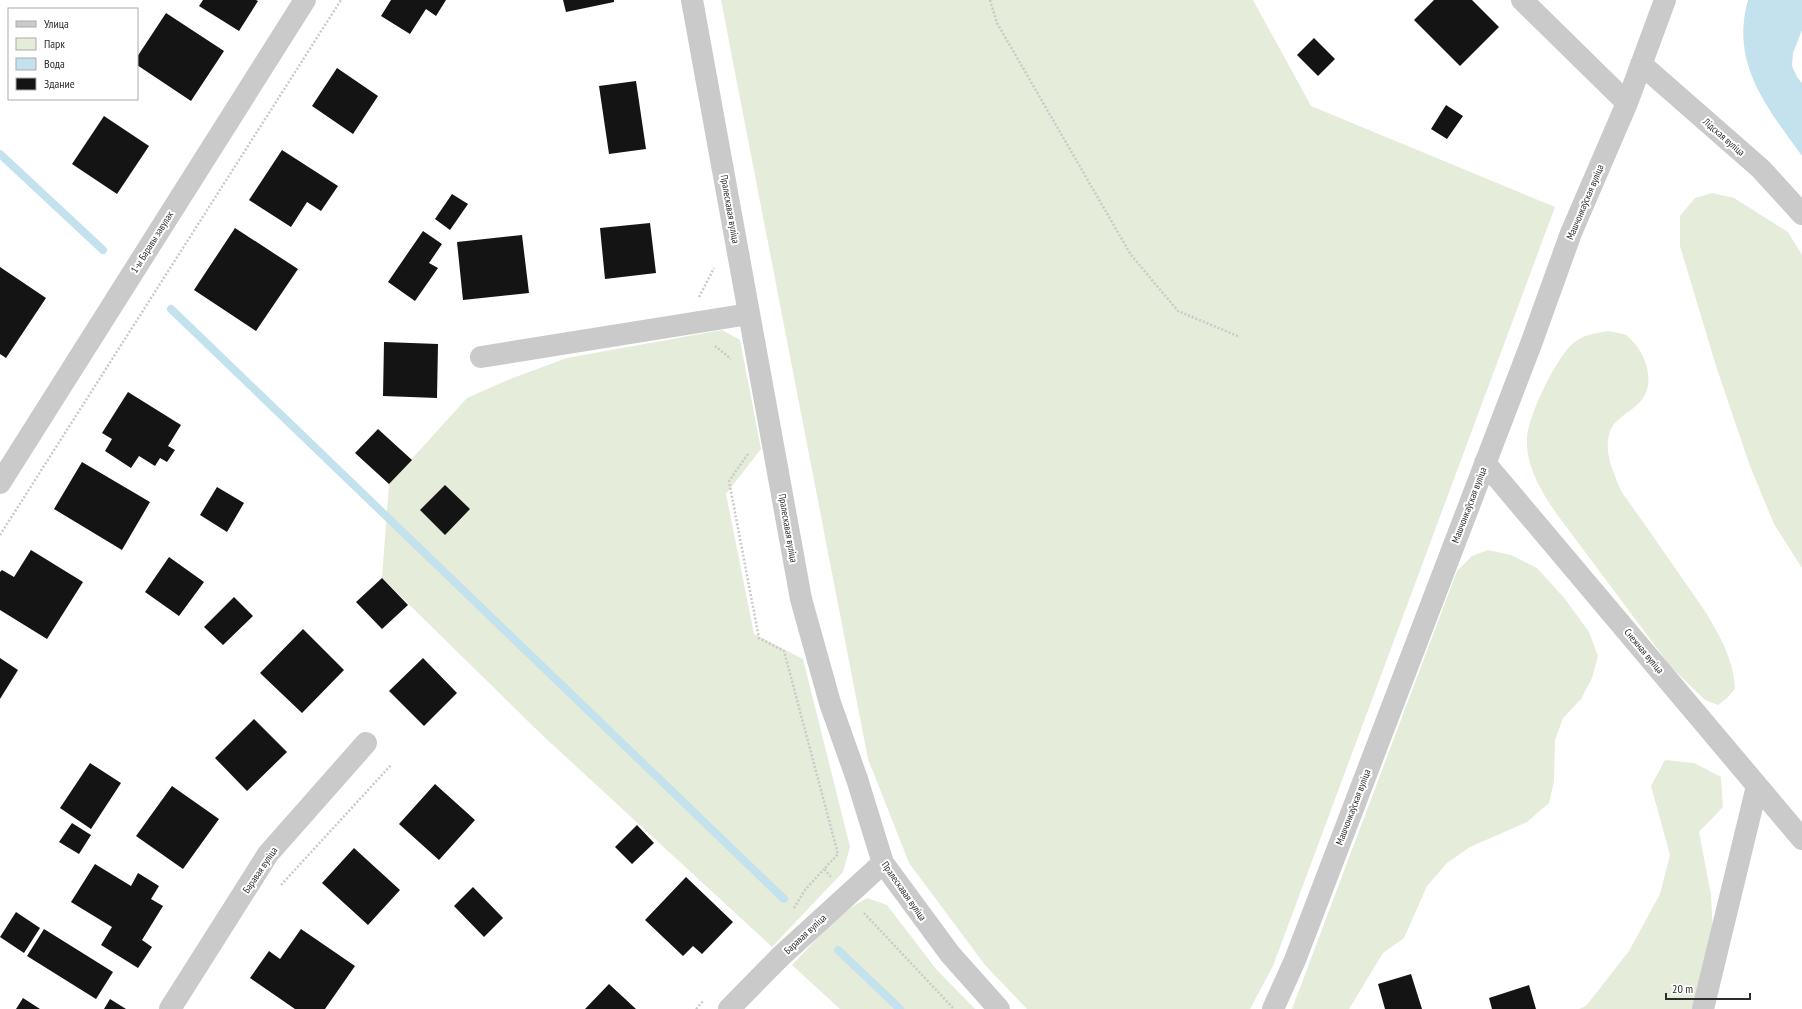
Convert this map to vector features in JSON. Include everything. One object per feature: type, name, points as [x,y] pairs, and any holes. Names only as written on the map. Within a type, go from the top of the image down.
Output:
[{"type":"street","name":"1-ы Баравы завулак","points":[[0,483],[304,0]]},
{"type":"street","name":"Пралескавая вуліца","points":[[692,0],[801,599],[830,703],[857,778],[883,863],[950,954],[999,1009]]},
{"type":"street","points":[[1522,0],[1627,103]]},
{"type":"street","name":"Машчонкаўская вуліца","points":[[1273,1009],[1298,953],[1531,344],[1570,233],[1627,103],[1665,0]]},
{"type":"street","name":"Лідская вуліца","points":[[1641,64],[1761,169],[1802,214]]},
{"type":"street","points":[[482,357],[749,314]]},
{"type":"street","name":"Снежная вуліца","points":[[1485,463],[1802,839]]},
{"type":"street","name":"Баравая вуліца","points":[[170,1009],[268,854],[366,743]]},
{"type":"street","points":[[1703,1009],[1757,786]]},
{"type":"street","name":"Баравая вуліца","points":[[729,1009],[781,956],[883,863]]},
{"type":"path","points":[[0,535],[341,0]]},
{"type":"path","points":[[990,0],[997,23],[1131,255],[1178,311],[1240,337]]},
{"type":"path","points":[[277,889],[391,765]]},
{"type":"green space","points":[[721,0],[1253,0],[1311,106],[1555,207],[1273,966],[1250,1009],[1027,1009],[985,965],[909,863],[868,759]]},
{"type":"green space","points":[[1712,193],[1734,198],[1788,232],[1802,255],[1802,568],[1774,524],[1750,466],[1717,369],[1680,246],[1680,216],[1695,198]]},
{"type":"green space","points":[[722,330],[740,340],[761,449],[726,494],[754,634],[803,659],[850,847],[843,872],[772,947],[540,733],[382,578],[389,484],[467,398],[510,379],[567,358]]},
{"type":"green space","points":[[1608,331],[1626,335],[1635,344],[1640,350],[1648,373],[1645,396],[1636,406],[1618,420],[1611,429],[1608,442],[1610,463],[1621,491],[1704,610],[1722,641],[1729,657],[1735,689],[1718,705],[1705,700],[1671,667],[1545,497],[1529,460],[1527,440],[1532,417],[1545,386],[1561,358],[1576,341],[1588,335]]},
{"type":"green space","points":[[1488,550],[1511,555],[1537,568],[1565,599],[1589,632],[1598,656],[1592,678],[1581,699],[1563,718],[1555,740],[1554,781],[1549,803],[1527,822],[1470,847],[1447,863],[1427,886],[1404,938],[1383,953],[1349,1009],[1292,1009],[1457,571],[1472,556]]},
{"type":"green space","points":[[1665,760],[1694,763],[1721,777],[1723,807],[1699,832],[1711,895],[1714,957],[1700,1009],[1579,1009],[1586,1006],[1629,951],[1660,894],[1670,855],[1651,786]]},
{"type":"green space","points":[[867,898],[887,905],[936,969],[975,1009],[840,1009],[792,965],[839,915]]},
{"type":"water","points":[[1748,0],[1802,0],[1802,30],[1793,53],[1792,66],[1797,77],[1802,83],[1802,156],[1765,102],[1755,84],[1748,65],[1744,44],[1744,23]]},
{"type":"building","points":[[203,0],[258,1],[239,31],[199,6]]},
{"type":"building","points":[[391,0],[446,0],[436,16],[426,9],[410,34],[381,16]]},
{"type":"building","points":[[563,0],[614,0],[614,2],[566,12]]},
{"type":"building","points":[[1434,0],[1472,0],[1499,27],[1460,66],[1414,20]]},
{"type":"building","points":[[166,13],[224,51],[191,101],[138,66],[138,55]]},
{"type":"building","points":[[1314,38],[1335,59],[1318,76],[1297,55]]},
{"type":"building","points":[[337,68],[378,96],[353,134],[312,106]]},
{"type":"building","points":[[636,81],[646,149],[609,154],[599,86]]},
{"type":"building","points":[[1446,105],[1463,116],[1447,139],[1431,129]]},
{"type":"building","points":[[104,116],[149,146],[117,194],[72,164]]},
{"type":"building","points":[[282,150],[338,186],[321,211],[307,202],[291,227],[249,200]]},
{"type":"building","points":[[452,194],[468,204],[450,230],[435,219]]},
{"type":"building","points":[[650,223],[656,273],[605,279],[600,228]]},
{"type":"building","points":[[235,228],[298,269],[256,331],[194,290]]},
{"type":"building","points":[[423,231],[442,244],[429,263],[438,268],[415,301],[388,282]]},
{"type":"building","points":[[522,235],[529,293],[463,300],[457,242]]},
{"type":"building","points":[[0,267],[46,298],[6,358],[0,354]]},
{"type":"building","points":[[384,342],[438,344],[437,398],[383,396]]},
{"type":"building","points":[[128,392],[181,425],[168,446],[175,450],[167,462],[160,458],[155,466],[139,456],[131,468],[105,451],[112,439],[102,433]]},
{"type":"building","points":[[378,429],[412,460],[389,484],[355,453]]},
{"type":"building","points":[[82,462],[150,502],[122,550],[54,509]]},
{"type":"building","points":[[445,485],[470,509],[445,535],[420,510]]},
{"type":"building","points":[[217,487],[244,503],[227,532],[200,515]]},
{"type":"building","points":[[31,550],[83,582],[47,639],[0,610],[0,572],[2,570],[14,577]]},
{"type":"building","points":[[169,557],[204,582],[179,616],[145,592]]},
{"type":"building","points":[[382,578],[408,605],[382,629],[356,602]]},
{"type":"building","points":[[234,597],[253,616],[223,645],[204,627]]},
{"type":"building","points":[[303,629],[344,670],[302,713],[260,673]]},
{"type":"building","points":[[0,658],[18,670],[0,699]]},
{"type":"building","points":[[423,658],[457,693],[424,726],[389,691]]},
{"type":"building","points":[[254,719],[287,752],[247,791],[215,758]]},
{"type":"building","points":[[90,763],[121,783],[91,829],[60,808]]},
{"type":"building","points":[[435,784],[475,820],[439,860],[399,824]]},
{"type":"building","points":[[172,786],[219,819],[183,869],[136,836]]},
{"type":"building","points":[[72,823],[91,835],[79,854],[59,842]]},
{"type":"building","points":[[637,825],[654,843],[632,864],[615,847]]},
{"type":"building","points":[[354,848],[400,890],[368,925],[322,883]]},
{"type":"building","points":[[95,864],[131,886],[138,873],[159,886],[151,899],[163,906],[142,940],[152,947],[138,968],[101,945],[112,927],[71,902]]},
{"type":"building","points":[[686,877],[733,922],[702,954],[693,946],[683,956],[645,920]]},
{"type":"building","points":[[473,887],[503,918],[484,937],[454,906]]},
{"type":"building","points":[[16,912],[40,928],[24,953],[0,937]]},
{"type":"building","points":[[44,929],[113,972],[96,999],[27,956]]},
{"type":"building","points":[[301,929],[355,966],[325,1009],[295,1009],[250,978],[269,951],[280,959]]},
{"type":"building","points":[[1411,974],[1422,1009],[1385,1009],[1378,984]]},
{"type":"building","points":[[609,984],[636,1009],[585,1009]]},
{"type":"building","points":[[1529,985],[1536,1009],[1492,1009],[1489,998]]},
{"type":"building","points":[[23,998],[40,1009],[16,1009]]},
{"type":"building","points":[[110,999],[126,1009],[104,1009]]},
{"type":"waterway","points":[[0,154],[103,250]]},
{"type":"waterway","points":[[171,309],[784,899]]},
{"type":"waterway","points":[[838,950],[900,1009]]}]
